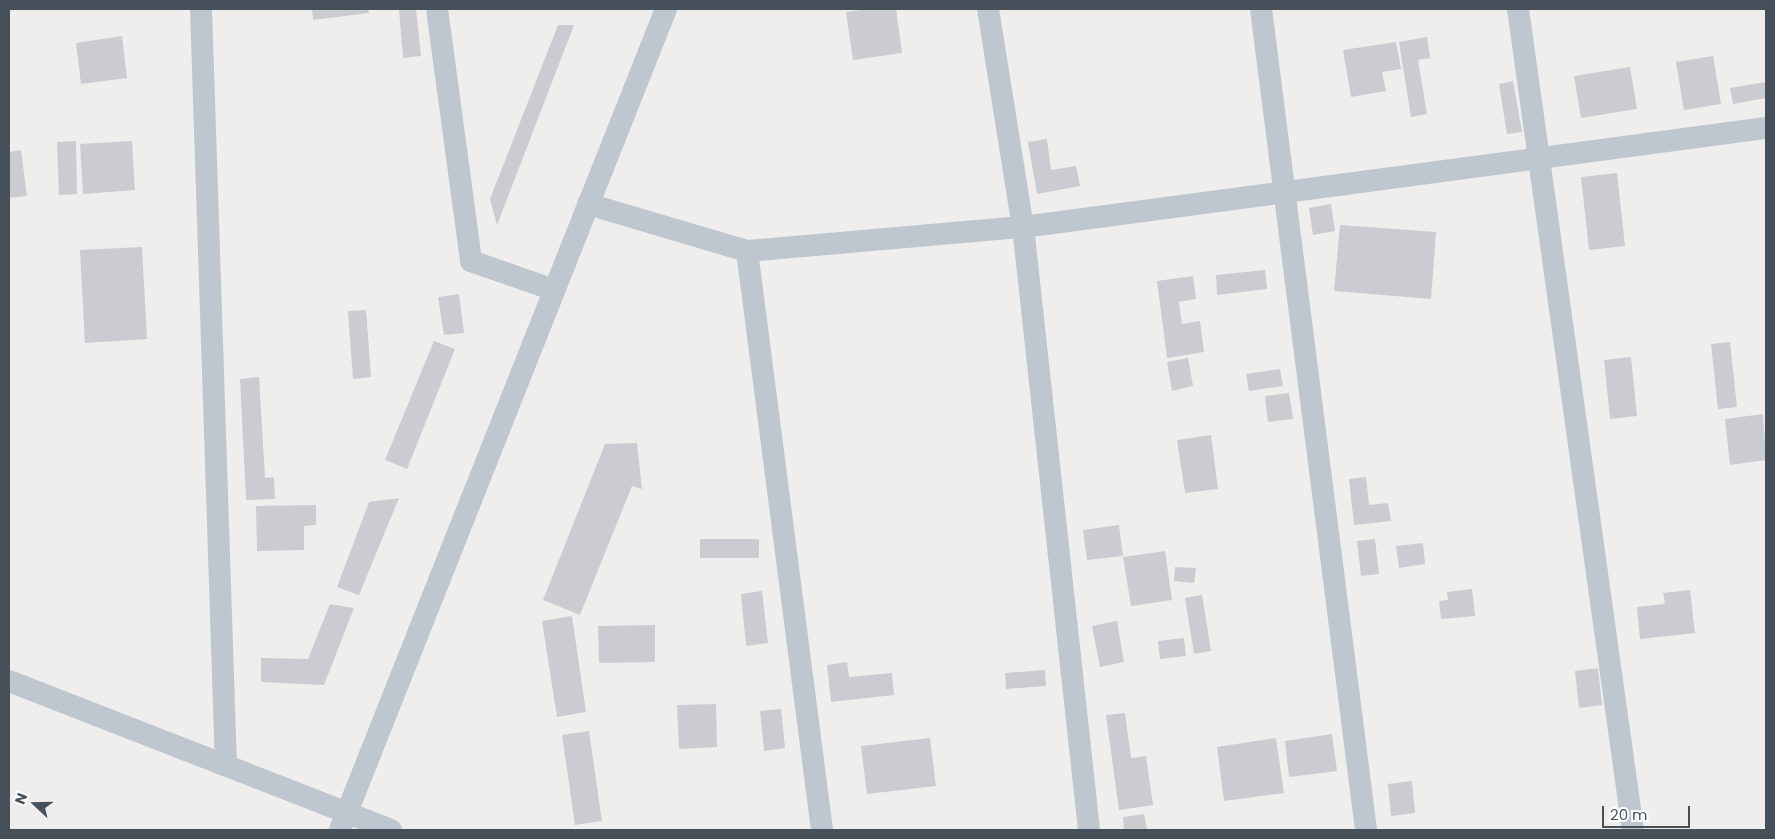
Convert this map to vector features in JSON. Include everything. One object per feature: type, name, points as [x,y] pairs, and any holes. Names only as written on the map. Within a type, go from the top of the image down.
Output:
[{"type":"street","points":[[201,9],[226,766]]},
{"type":"street","points":[[437,9],[471,261],[554,290]]},
{"type":"street","points":[[344,822],[666,9]]},
{"type":"street","points":[[988,9],[1023,226],[1089,830]]},
{"type":"street","points":[[1260,9],[1286,190],[1366,830]]},
{"type":"street","points":[[1518,9],[1633,830]]},
{"type":"street","points":[[588,204],[748,251],[1023,226],[1766,128]]},
{"type":"street","points":[[748,251],[822,830]]},
{"type":"street","points":[[9,681],[226,766],[344,822],[391,830]]},
{"type":"building","points":[[312,9],[368,9],[369,13],[313,20]]},
{"type":"building","points":[[399,9],[416,9],[421,56],[403,58]]},
{"type":"building","points":[[869,9],[896,9],[902,53],[853,60],[846,12]]},
{"type":"building","points":[[558,25],[574,25],[497,225],[490,199]]},
{"type":"building","points":[[122,36],[127,78],[81,84],[76,43]]},
{"type":"building","points":[[1427,37],[1430,58],[1418,60],[1427,114],[1411,117],[1399,42]]},
{"type":"building","points":[[1396,42],[1401,69],[1382,72],[1386,91],[1351,97],[1343,50]]},
{"type":"building","points":[[1713,56],[1721,104],[1684,110],[1676,62]]},
{"type":"building","points":[[1630,67],[1637,109],[1581,118],[1574,76]]},
{"type":"building","points":[[1513,81],[1522,132],[1507,134],[1499,84]]},
{"type":"building","points":[[1766,82],[1766,98],[1733,104],[1730,88]]},
{"type":"building","points":[[1047,139],[1051,170],[1076,166],[1080,186],[1037,194],[1028,142]]},
{"type":"building","points":[[76,141],[77,194],[59,195],[57,142]]},
{"type":"building","points":[[132,141],[135,190],[83,194],[80,144]]},
{"type":"building","points":[[21,150],[27,196],[9,198],[9,152]]},
{"type":"building","points":[[1617,173],[1625,246],[1589,250],[1581,177]]},
{"type":"building","points":[[1331,204],[1335,231],[1313,235],[1309,208]]},
{"type":"building","points":[[1340,225],[1436,232],[1431,299],[1334,291]]},
{"type":"building","points":[[142,247],[147,339],[85,343],[80,250]]},
{"type":"building","points":[[1265,270],[1267,289],[1217,295],[1216,275]]},
{"type":"building","points":[[1193,276],[1196,299],[1179,302],[1182,324],[1200,321],[1204,352],[1167,358],[1157,281]]},
{"type":"building","points":[[459,294],[464,333],[444,335],[438,297]]},
{"type":"building","points":[[366,310],[371,377],[353,379],[348,311]]},
{"type":"building","points":[[434,341],[455,349],[407,469],[385,460]]},
{"type":"building","points":[[1730,342],[1737,407],[1718,409],[1711,344]]},
{"type":"building","points":[[1631,357],[1637,416],[1610,419],[1604,360]]},
{"type":"building","points":[[1188,358],[1193,386],[1172,391],[1167,362]]},
{"type":"building","points":[[1280,369],[1283,386],[1249,391],[1246,374]]},
{"type":"building","points":[[259,377],[265,478],[274,477],[275,499],[246,500],[240,379]]},
{"type":"building","points":[[1289,393],[1293,419],[1268,422],[1265,396]]},
{"type":"building","points":[[1763,414],[1766,460],[1730,465],[1725,419]]},
{"type":"building","points":[[1211,435],[1218,489],[1185,493],[1177,440]]},
{"type":"building","points":[[637,443],[642,489],[632,486],[580,615],[543,600],[605,444]]},
{"type":"building","points":[[1366,477],[1369,505],[1388,503],[1391,521],[1354,525],[1349,479]]},
{"type":"building","points":[[399,498],[359,595],[337,587],[369,502]]},
{"type":"building","points":[[316,505],[316,525],[304,526],[304,550],[257,551],[256,506]]},
{"type":"building","points":[[1119,525],[1123,556],[1087,560],[1083,530]]},
{"type":"building","points":[[700,539],[759,539],[759,558],[700,558]]},
{"type":"building","points":[[1375,539],[1379,574],[1361,576],[1357,541]]},
{"type":"building","points":[[1423,543],[1425,564],[1399,568],[1396,546]]},
{"type":"building","points":[[1165,551],[1172,600],[1131,606],[1123,557]]},
{"type":"building","points":[[1175,567],[1196,568],[1194,583],[1174,581]]},
{"type":"building","points":[[1472,589],[1475,616],[1441,619],[1439,601],[1448,600],[1447,592]]},
{"type":"building","points":[[1690,590],[1695,633],[1640,639],[1637,607],[1665,604],[1663,593]]},
{"type":"building","points":[[762,591],[768,643],[746,646],[741,594]]},
{"type":"building","points":[[1202,595],[1211,651],[1194,654],[1185,598]]},
{"type":"building","points":[[330,604],[354,608],[324,685],[261,682],[261,658],[308,659]]},
{"type":"building","points":[[572,616],[586,712],[557,717],[542,621]]},
{"type":"building","points":[[1117,621],[1124,662],[1100,667],[1092,626]]},
{"type":"building","points":[[655,625],[655,662],[599,663],[598,626]]},
{"type":"building","points":[[1184,638],[1186,656],[1160,659],[1158,641]]},
{"type":"building","points":[[847,662],[849,677],[892,673],[894,695],[831,702],[827,665]]},
{"type":"building","points":[[1598,668],[1602,705],[1579,708],[1575,671]]},
{"type":"building","points":[[1045,670],[1046,686],[1006,689],[1005,673]]},
{"type":"building","points":[[716,704],[717,747],[679,749],[677,705]]},
{"type":"building","points":[[781,709],[785,748],[764,751],[760,711]]},
{"type":"building","points":[[1125,713],[1131,758],[1146,756],[1153,805],[1119,810],[1106,715]]},
{"type":"building","points":[[589,731],[602,821],[575,825],[562,735]]},
{"type":"building","points":[[1332,734],[1337,771],[1289,777],[1285,741]]},
{"type":"building","points":[[930,738],[936,786],[867,794],[861,746]]},
{"type":"building","points":[[1276,738],[1284,793],[1224,801],[1217,747]]},
{"type":"building","points":[[1412,781],[1415,813],[1391,816],[1388,784]]},
{"type":"building","points":[[1144,814],[1147,830],[1124,830],[1123,817]]}]
